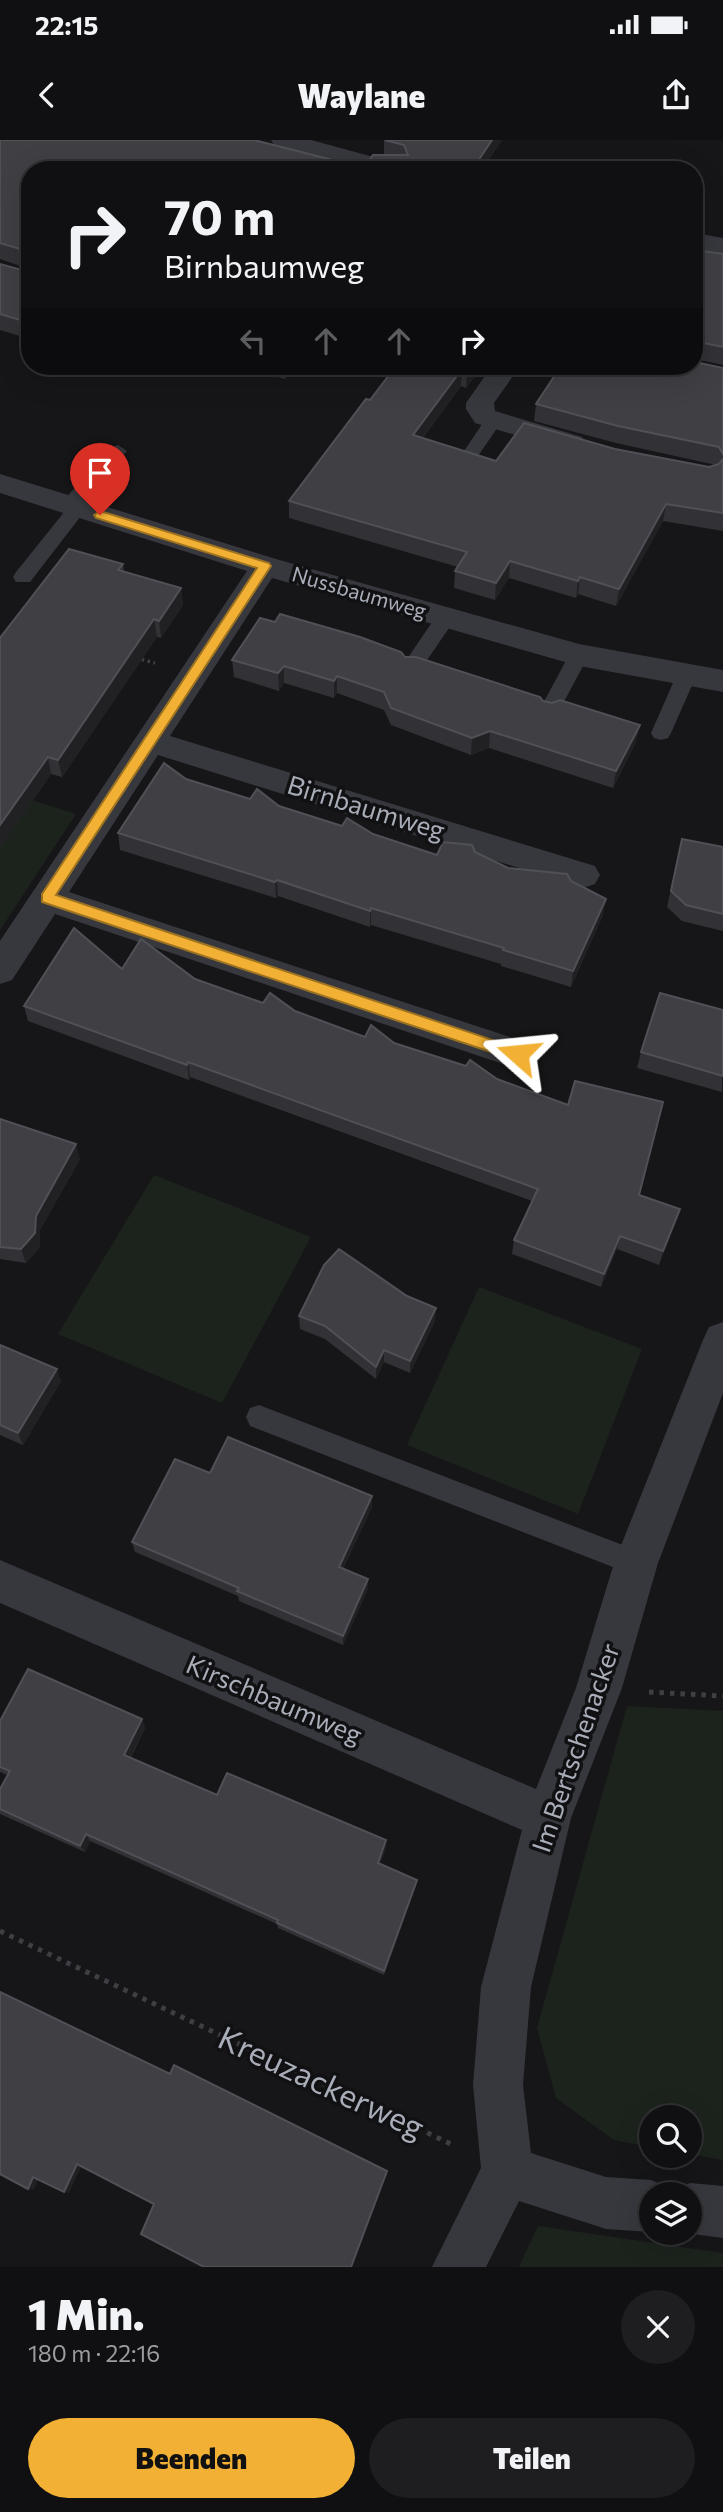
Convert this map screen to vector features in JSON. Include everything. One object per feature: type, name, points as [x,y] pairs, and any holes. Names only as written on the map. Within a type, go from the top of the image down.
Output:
[{"type":"street","points":[[283,140],[344,161]]},
{"type":"street","points":[[500,375],[480,403],[480,410],[485,417],[600,451]]},
{"type":"street","name":"Nussbaumweg","points":[[0,483],[265,566],[579,655],[723,681]]},
{"type":"street","points":[[0,970],[265,566]]},
{"type":"street","name":"Birnbaumweg","points":[[149,741],[583,875]]},
{"type":"street","points":[[47,898],[518,1054]]},
{"type":"street","name":"Im Bertschenacker","points":[[507,2171],[498,2085],[506,1987],[548,1818],[599,1688],[636,1563],[723,1340]]},
{"type":"street","name":"Kirschbaumweg","points":[[0,1581],[548,1818]]},
{"type":"street","points":[[458,2267],[507,2171],[606,2203],[639,2205]]},
{"type":"street","points":[[702,2210],[723,2212]]},
{"type":"lane","points":[[472,452],[493,421]]},
{"type":"lane","points":[[23,577],[73,507],[118,451]]},
{"type":"lane","points":[[412,667],[446,617]]},
{"type":"lane","points":[[549,711],[579,655]]},
{"type":"lane","points":[[660,733],[687,674]]},
{"type":"lane","points":[[259,1417],[636,1563]]},
{"type":"path","points":[[128,655],[192,675]]},
{"type":"path","points":[[599,1688],[723,1696]]},
{"type":"path","name":"Kreuzackerweg","points":[[0,1931],[507,2171]]},
{"type":"shaded area","points":[[0,790],[76,814],[0,930]]},
{"type":"shaded area","points":[[154,1175],[311,1237],[222,1403],[58,1334]]},
{"type":"shaded area","points":[[479,1287],[642,1349],[578,1514],[407,1445]]},
{"type":"shaded area","points":[[627,1706],[723,1711],[723,2160],[702,2156],[702,2105],[639,2105],[639,2145],[614,2140],[556,2098],[537,2028]]},
{"type":"shaded area","points":[[538,2226],[639,2241],[639,2245],[668,2245],[723,2253],[723,2267],[519,2267]]},
{"type":"building","points":[[0,140],[254,140],[336,161],[21,161],[21,249],[0,243]]},
{"type":"building","points":[[385,140],[492,140],[478,161],[369,161],[373,155],[408,155],[404,145]]},
{"type":"building","points":[[703,251],[723,254],[723,347],[703,343]]},
{"type":"building","points":[[0,264],[21,270],[21,320],[0,314]]},
{"type":"building","points":[[703,364],[723,368],[723,454],[719,447],[618,426],[536,404],[555,375],[703,375]]},
{"type":"building","points":[[389,375],[458,375],[413,435],[496,461],[524,423],[615,449],[709,467],[719,464],[723,459],[723,513],[666,504],[619,589],[580,577],[578,581],[510,561],[496,583],[455,571],[467,552],[289,501],[366,399],[370,400]]},
{"type":"building","points":[[69,549],[123,564],[118,570],[181,588],[159,621],[154,619],[58,760],[48,757],[0,825],[0,638]]},
{"type":"building","points":[[280,614],[360,637],[401,652],[405,657],[416,657],[540,697],[543,701],[552,703],[560,700],[640,725],[616,771],[490,731],[472,738],[391,708],[384,692],[337,676],[334,681],[284,666],[278,673],[232,660],[260,618],[275,622]]},
{"type":"building","points":[[164,763],[186,779],[250,799],[257,789],[279,806],[342,826],[347,818],[373,834],[437,855],[443,842],[472,845],[475,852],[508,868],[567,874],[571,881],[606,899],[573,971],[118,833]]},
{"type":"building","points":[[682,839],[723,847],[723,914],[686,905],[671,891]]},
{"type":"building","points":[[74,928],[122,969],[141,939],[195,979],[263,1003],[270,993],[295,1011],[365,1037],[371,1025],[394,1043],[466,1066],[470,1060],[497,1079],[568,1105],[575,1081],[663,1102],[639,1195],[680,1209],[663,1251],[620,1236],[604,1274],[514,1240],[538,1189],[188,1062],[187,1065],[24,1006]]},
{"type":"building","points":[[660,993],[723,1010],[723,1076],[641,1052]]},
{"type":"building","points":[[0,1119],[76,1144],[36,1216],[35,1233],[21,1249],[0,1247]]},
{"type":"building","points":[[339,1249],[407,1296],[436,1308],[410,1361],[384,1350],[376,1367],[325,1326],[299,1316],[324,1265]]},
{"type":"building","points":[[0,1345],[57,1369],[18,1433],[0,1425]]},
{"type":"building","points":[[228,1437],[372,1496],[339,1567],[368,1579],[343,1636],[132,1542],[175,1459],[210,1473]]},
{"type":"building","points":[[28,1669],[142,1719],[124,1755],[217,1795],[227,1773],[386,1840],[378,1863],[417,1880],[384,1971],[86,1834],[80,1846],[0,1809],[0,1789],[10,1771],[0,1767],[0,1721]]},
{"type":"building","points":[[0,1992],[170,2074],[174,2065],[387,2171],[351,2267],[204,2267],[141,2234],[154,2204],[77,2164],[64,2192],[33,2177],[28,2189],[0,2174]]},
{"type":"route","points":[[100,515],[265,566],[47,898],[518,1054]]}]
